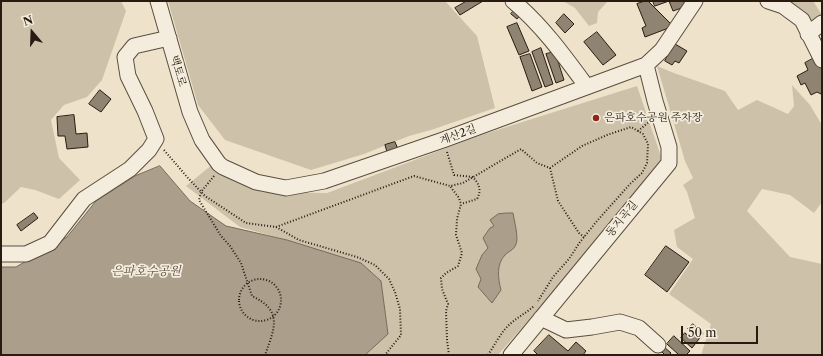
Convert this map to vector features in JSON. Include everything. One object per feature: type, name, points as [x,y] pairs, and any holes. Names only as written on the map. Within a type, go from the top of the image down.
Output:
[{"type":"street","name":"백토로","points":[[158,1],[190,112],[202,140]]},
{"type":"street","points":[[513,1],[528,13],[571,65],[587,87]]},
{"type":"street","name":"계산2길","points":[[202,140],[219,164],[256,182],[286,188],[324,181],[443,140],[646,65],[662,50],[695,1]]},
{"type":"street","points":[[768,1],[783,6],[796,7],[822,60]]},
{"type":"street","points":[[808,34],[822,23]]},
{"type":"street","points":[[1,254],[26,254],[50,243],[84,200],[130,169],[149,150],[156,139],[145,111],[128,76],[125,57],[134,46],[169,38]]},
{"type":"street","name":"동지곡길","points":[[511,355],[669,163],[669,147],[646,65]]},
{"type":"street","points":[[541,318],[566,330],[620,322],[639,328],[658,345]]},
{"type":"path","points":[[488,355],[506,329],[536,304],[553,277],[569,259],[584,237],[630,184],[642,173],[647,164],[648,144],[643,134],[630,127],[582,146],[550,168]]},
{"type":"path","points":[[156,139],[205,196],[246,223],[276,227],[299,240],[357,256],[375,265],[389,279],[400,309],[400,335],[385,355]]},
{"type":"path","points":[[443,140],[454,175],[473,177],[479,184],[479,195],[477,199],[461,204]]},
{"type":"path","points":[[276,227],[414,176],[450,186],[462,183],[521,149],[537,163],[550,168]]},
{"type":"path","points":[[223,166],[201,192],[199,200],[221,236],[242,263],[252,296],[263,302],[272,311],[274,316]]},
{"type":"path","points":[[550,168],[558,201],[579,233],[584,237]]},
{"type":"path","points":[[449,355],[446,317],[448,304],[442,289],[441,278],[446,273],[458,266],[462,253],[456,235],[457,219],[461,204],[459,198],[450,186]]},
{"type":"path","points":[[265,355],[272,337],[274,316],[280,307],[280,294],[277,288],[267,280],[260,279],[247,283],[242,288],[239,295],[240,309],[244,315],[257,321],[274,316]]},
{"type":"shaded area","points":[[1,1],[121,1],[126,11],[102,80],[87,97],[64,105],[51,120],[59,158],[80,180],[59,199],[35,190],[21,187],[1,204]]},
{"type":"shaded area","points":[[168,1],[445,1],[477,36],[495,108],[409,136],[364,154],[311,170],[225,140],[198,105]]},
{"type":"shaded area","points":[[563,1],[608,1],[598,12],[597,23],[589,26],[575,8]]},
{"type":"shaded area","points":[[786,1],[813,1],[822,17],[811,28]]},
{"type":"shaded area","points":[[657,66],[725,91],[738,110],[757,100],[788,114],[794,106],[792,85],[810,105],[822,125],[822,202],[814,213],[790,195],[762,189],[747,211],[790,257],[822,264],[822,355],[701,355],[711,324],[669,294],[693,259],[677,247],[674,230],[695,218],[687,192],[683,185],[693,178],[685,161]]},
{"type":"shaded area","points":[[637,86],[664,165],[498,355],[365,355],[388,333],[381,281],[361,263],[240,227],[186,186],[213,164],[262,192],[327,193],[481,135]]},
{"type":"water","name":"은파호수공원","points":[[160,166],[190,201],[226,226],[287,240],[361,263],[381,281],[388,334],[365,355],[1,355],[1,267],[16,267],[67,237],[96,201],[135,176]]},
{"type":"water","points":[[513,213],[517,241],[514,248],[505,255],[500,263],[499,281],[501,290],[492,303],[478,287],[481,279],[476,269],[482,255],[488,248],[483,238],[490,228],[494,226],[490,220],[498,214]]},
{"type":"building","points":[[467,1],[483,1],[460,15],[455,8]]},
{"type":"building","points":[[648,1],[671,24],[666,29],[645,37],[642,28],[646,26],[637,4]]},
{"type":"building","points":[[653,1],[669,1],[655,6]]},
{"type":"building","points":[[669,1],[685,1],[687,6],[673,11]]},
{"type":"building","points":[[516,8],[522,13],[517,19],[511,14]]},
{"type":"building","points":[[564,14],[574,24],[565,33],[556,23]]},
{"type":"building","points":[[517,23],[529,51],[519,55],[507,27]]},
{"type":"building","points":[[597,32],[616,55],[603,65],[584,42]]},
{"type":"building","points":[[675,44],[687,51],[679,63],[675,61],[672,65],[665,61]]},
{"type":"building","points":[[541,48],[553,84],[545,87],[532,52]]},
{"type":"building","points":[[555,52],[564,80],[556,83],[546,54]]},
{"type":"building","points":[[530,54],[542,87],[532,91],[520,57]]},
{"type":"building","points":[[818,56],[822,65],[822,94],[817,92],[811,95],[805,83],[801,85],[797,76],[808,70],[805,63]]},
{"type":"building","points":[[100,90],[111,99],[101,112],[89,104]]},
{"type":"building","points":[[74,115],[76,134],[87,133],[88,147],[67,149],[65,136],[58,136],[57,117]]},
{"type":"building","points":[[395,142],[398,149],[387,152],[385,145]]},
{"type":"building","points":[[34,213],[38,218],[21,231],[17,225]]},
{"type":"building","points":[[666,246],[689,262],[667,292],[645,275]]},
{"type":"building","points":[[693,324],[703,333],[699,339],[688,329]]},
{"type":"building","points":[[685,333],[690,337],[693,333],[699,339],[692,348],[681,338]]},
{"type":"building","points":[[549,335],[568,351],[576,342],[586,351],[583,355],[538,355],[534,351]]},
{"type":"building","points":[[674,336],[690,351],[686,355],[679,355],[667,344]]},
{"type":"building","points":[[664,347],[671,353],[669,355],[665,355],[661,351]]},
{"type":"place","name":"은파호수공원 주차장","points":[[596,118]]}]
